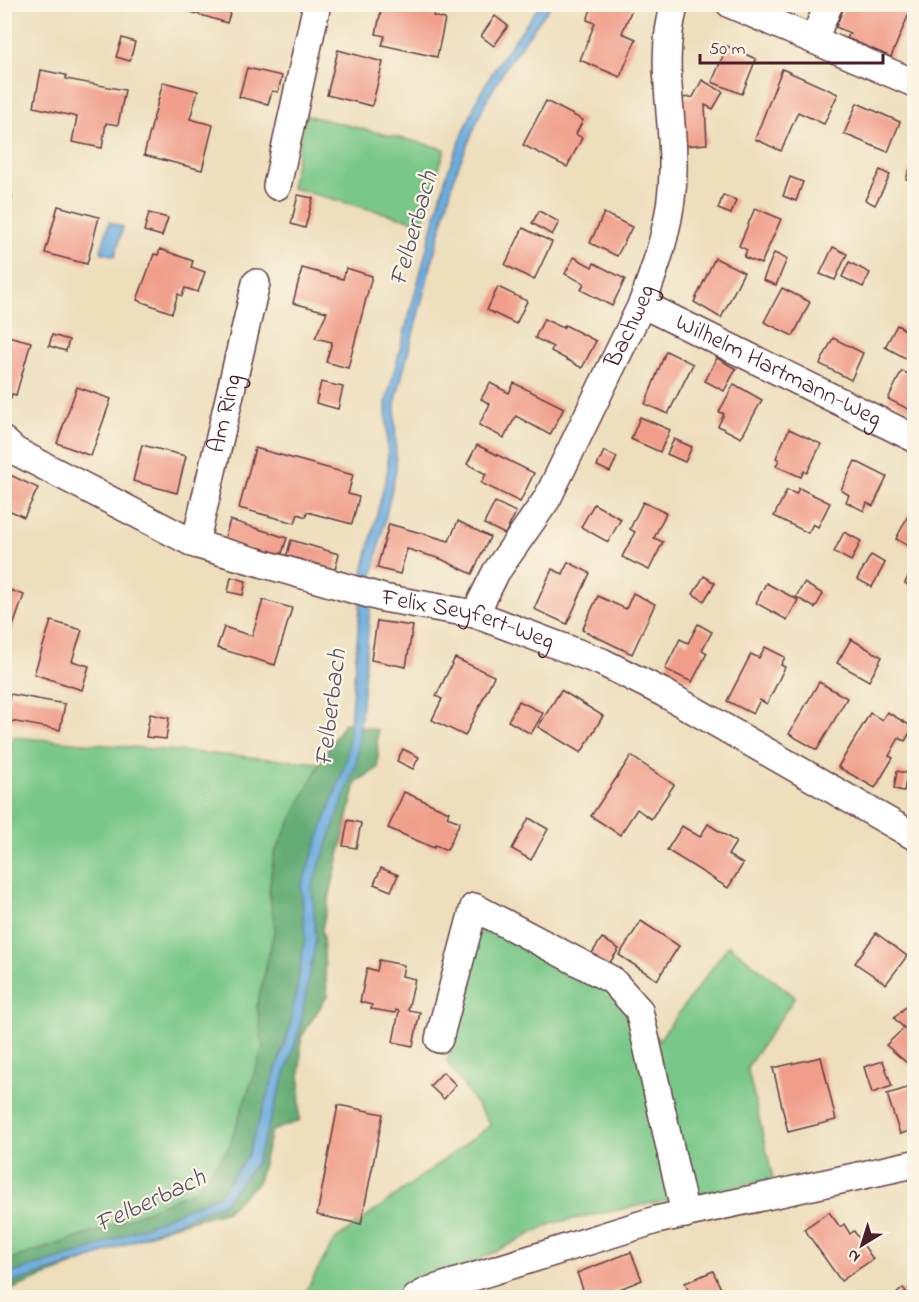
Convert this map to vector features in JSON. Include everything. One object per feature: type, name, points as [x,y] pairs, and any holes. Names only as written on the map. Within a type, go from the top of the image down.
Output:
[{"type":"street","points":[[277,186],[317,4]]},
{"type":"street","name":"Bachweg","points":[[475,614],[496,572],[547,499],[642,304],[654,274],[673,184],[666,69],[668,39],[675,4]]},
{"type":"street","points":[[730,4],[915,83]]},
{"type":"street","points":[[813,39],[829,4]]},
{"type":"street","name":"Am Ring","points":[[195,544],[256,283]]},
{"type":"street","name":"Wilhelm Hartmann-Weg","points":[[642,304],[915,438]]},
{"type":"street","name":"Felix Seyfert-Weg","points":[[4,441],[15,451],[195,544],[365,593],[475,614],[602,662],[646,684],[915,836]]},
{"type":"street","points":[[439,1039],[474,907],[612,980],[639,1010],[685,1214]]},
{"type":"street","points":[[416,1298],[428,1291],[480,1274],[656,1220],[915,1164]]},
{"type":"green space","points":[[305,115],[445,149],[422,223],[291,188]]},
{"type":"green space","points":[[344,723],[377,730],[378,768],[356,782],[322,928],[327,996],[301,1037],[299,1121],[271,1131],[258,1182],[226,1211],[168,1227],[5,1292],[4,806],[12,737],[320,763]]},
{"type":"green space","points":[[344,723],[377,730],[378,768],[356,782],[322,928],[327,996],[301,1037],[299,1121],[271,1131],[258,1182],[226,1211],[168,1227],[5,1292],[5,1261],[107,1228],[197,1189],[229,1147],[263,1048],[257,1006],[275,928],[269,891],[274,854],[320,763]]},
{"type":"green space","points":[[499,924],[612,992],[659,1040],[729,945],[795,997],[747,1067],[773,1179],[553,1223],[403,1297],[302,1298],[334,1241],[491,1125],[447,1062],[472,937]]},
{"type":"water","points":[[540,5],[551,5],[507,65],[486,101],[455,174],[395,403],[396,470],[373,574],[357,761],[312,887],[316,939],[299,1032],[256,1163],[224,1203],[92,1258],[5,1285],[5,1275],[89,1250],[219,1195],[247,1157],[290,1028],[305,939],[301,887],[347,758],[363,572],[388,469],[386,402],[447,173],[478,97],[500,60]]},
{"type":"water","points":[[109,222],[123,227],[115,256],[101,252]]},
{"type":"building","points":[[165,4],[233,4],[227,23]]},
{"type":"building","points":[[395,4],[436,4],[433,16],[445,19],[437,57],[382,45],[385,36],[376,34],[382,6],[394,9]]},
{"type":"building","points":[[593,4],[634,4],[622,33],[636,39],[620,77],[580,60],[595,23],[587,20]]},
{"type":"building","points":[[845,4],[913,4],[891,57],[847,38],[850,33],[836,27]]},
{"type":"building","points":[[495,16],[508,26],[494,46],[481,36]]},
{"type":"building","points":[[122,38],[135,42],[130,61],[116,57]]},
{"type":"building","points":[[727,46],[756,59],[742,94],[712,82]]},
{"type":"building","points":[[338,50],[383,62],[372,106],[327,95]]},
{"type":"building","points":[[247,68],[282,76],[278,92],[272,91],[268,104],[239,97]]},
{"type":"building","points":[[782,69],[838,94],[824,124],[798,112],[781,151],[755,139]]},
{"type":"building","points":[[41,70],[66,75],[66,79],[125,90],[118,125],[106,123],[102,148],[72,142],[77,117],[34,107]]},
{"type":"building","points":[[702,80],[723,92],[713,109],[705,105],[707,144],[683,146],[680,98],[693,97]]},
{"type":"building","points":[[163,82],[198,91],[190,119],[213,125],[202,170],[144,155]]},
{"type":"building","points":[[546,101],[583,120],[576,134],[582,138],[567,167],[523,145]]},
{"type":"building","points":[[857,103],[900,122],[888,152],[844,134]]},
{"type":"building","points":[[914,159],[914,183],[906,179]]},
{"type":"building","points":[[880,170],[890,175],[875,205],[865,200]]},
{"type":"building","points":[[790,177],[803,182],[796,201],[783,196]]},
{"type":"building","points":[[4,194],[12,196],[5,225],[4,225]]},
{"type":"building","points":[[298,195],[313,198],[305,228],[291,224]]},
{"type":"building","points":[[723,195],[736,200],[731,214],[718,209]]},
{"type":"building","points":[[58,206],[99,217],[87,264],[45,253]]},
{"type":"building","points":[[755,208],[781,219],[761,264],[744,257],[747,250],[739,246]]},
{"type":"building","points":[[539,211],[559,222],[552,235],[532,223]]},
{"type":"building","points":[[149,213],[168,218],[162,236],[144,231]]},
{"type":"building","points":[[604,213],[632,227],[617,256],[590,243]]},
{"type":"building","points":[[523,228],[552,242],[534,280],[505,265]]},
{"type":"building","points":[[833,247],[847,254],[835,280],[820,274]]},
{"type":"building","points":[[160,249],[193,261],[191,267],[205,272],[198,292],[185,288],[182,296],[178,294],[172,313],[137,300],[154,254],[158,255]]},
{"type":"building","points":[[774,253],[787,259],[776,285],[763,280]]},
{"type":"building","points":[[574,257],[592,267],[594,263],[625,279],[612,306],[581,290],[584,283],[565,274]]},
{"type":"building","points":[[715,258],[744,272],[721,318],[694,302]]},
{"type":"building","points":[[849,262],[870,273],[863,287],[842,277]]},
{"type":"building","points":[[302,268],[343,279],[346,268],[372,276],[348,368],[326,362],[332,342],[315,338],[327,312],[293,303]]},
{"type":"building","points":[[498,287],[527,301],[516,324],[487,310]]},
{"type":"building","points":[[782,288],[810,302],[793,336],[764,322]]},
{"type":"building","points":[[544,319],[563,328],[565,325],[596,341],[582,368],[551,351],[553,347],[535,338]]},
{"type":"building","points":[[897,325],[914,335],[914,350],[909,360],[885,347]]},
{"type":"building","points":[[4,335],[31,342],[16,395],[12,394],[11,399],[4,397]]},
{"type":"building","points":[[52,335],[69,340],[66,351],[49,346]]},
{"type":"building","points":[[833,338],[863,353],[851,380],[820,364]]},
{"type":"building","points":[[666,351],[693,364],[668,414],[645,404]]},
{"type":"building","points":[[717,358],[736,369],[724,391],[705,381]]},
{"type":"building","points":[[902,371],[914,377],[914,412],[888,399]]},
{"type":"building","points":[[321,382],[343,387],[338,409],[316,403]]},
{"type":"building","points":[[490,383],[509,393],[514,383],[564,408],[550,435],[516,416],[504,438],[479,425],[490,404],[481,399]]},
{"type":"building","points":[[734,384],[762,400],[741,438],[718,426],[724,414],[719,412]]},
{"type":"building","points":[[77,387],[111,399],[91,456],[57,443]]},
{"type":"building","points":[[640,417],[670,430],[660,452],[631,439]]},
{"type":"building","points":[[789,429],[821,444],[807,473],[804,471],[801,477],[776,466],[779,460],[776,458]]},
{"type":"building","points":[[674,439],[692,447],[685,462],[667,454]]},
{"type":"building","points":[[142,445],[186,456],[177,493],[133,481]]},
{"type":"building","points":[[477,445],[534,473],[520,502],[481,483],[486,474],[467,464]]},
{"type":"building","points":[[255,448],[353,475],[348,494],[359,497],[352,524],[307,512],[306,517],[298,514],[295,523],[239,508]]},
{"type":"building","points":[[604,451],[617,457],[610,472],[597,466]]},
{"type":"building","points":[[855,461],[887,477],[873,506],[867,503],[864,511],[846,502],[849,495],[841,490]]},
{"type":"building","points":[[4,472],[38,488],[24,517],[4,508]]},
{"type":"building","points":[[799,488],[830,503],[818,527],[813,524],[808,533],[774,516],[787,490],[796,494]]},
{"type":"building","points":[[495,502],[516,512],[505,534],[484,524]]},
{"type":"building","points":[[643,502],[666,513],[654,538],[663,542],[649,570],[622,557],[635,532],[630,529]]},
{"type":"building","points":[[594,504],[621,519],[608,542],[581,527]]},
{"type":"building","points":[[914,504],[914,549],[896,539]]},
{"type":"building","points":[[230,520],[287,538],[280,559],[224,541]]},
{"type":"building","points":[[458,521],[490,537],[472,574],[441,559],[407,549],[400,574],[377,568],[389,524],[449,541]]},
{"type":"building","points":[[844,532],[861,541],[851,561],[834,552]]},
{"type":"building","points":[[291,540],[339,554],[334,574],[285,561]]},
{"type":"building","points":[[871,555],[885,563],[872,587],[857,579]]},
{"type":"building","points":[[568,562],[590,573],[567,624],[534,609],[552,569],[563,574]]},
{"type":"building","points":[[914,565],[914,589],[905,583]]},
{"type":"building","points":[[704,576],[715,583],[704,601],[693,594]]},
{"type":"building","points":[[231,577],[246,581],[243,595],[228,592]]},
{"type":"building","points":[[766,583],[798,600],[787,620],[756,603]]},
{"type":"building","points":[[804,583],[823,594],[815,608],[796,597]]},
{"type":"building","points":[[4,588],[24,595],[5,649],[4,649]]},
{"type":"building","points":[[633,593],[655,604],[632,654],[582,630],[598,596],[626,609]]},
{"type":"building","points":[[263,600],[292,608],[275,665],[217,648],[224,627],[252,636]]},
{"type":"building","points":[[51,621],[82,630],[72,661],[89,666],[82,690],[34,674]]},
{"type":"building","points":[[377,621],[413,626],[406,667],[371,660]]},
{"type":"building","points":[[698,624],[712,632],[702,650],[707,653],[692,682],[665,669],[680,639],[688,643]]},
{"type":"building","points":[[851,639],[882,657],[869,681],[837,663]]},
{"type":"building","points":[[765,647],[785,657],[781,665],[785,667],[767,704],[760,700],[753,714],[727,701],[751,654],[759,658]]},
{"type":"building","points":[[455,658],[494,676],[465,736],[432,720],[442,699],[436,696]]},
{"type":"building","points":[[819,682],[847,698],[817,750],[789,734]]},
{"type":"building","points":[[561,690],[603,716],[581,753],[538,727]]},
{"type":"building","points":[[10,694],[65,704],[60,730],[5,720]]},
{"type":"building","points":[[519,701],[543,713],[531,734],[508,721]]},
{"type":"building","points":[[887,712],[913,727],[905,741],[899,738],[889,756],[893,758],[875,788],[838,767],[870,713],[882,720]]},
{"type":"building","points":[[150,714],[169,718],[166,739],[146,737]]},
{"type":"building","points":[[403,749],[419,757],[413,769],[397,761]]},
{"type":"building","points":[[631,756],[674,785],[651,819],[637,809],[620,835],[591,816]]},
{"type":"building","points":[[897,771],[907,773],[904,791],[894,789]]},
{"type":"building","points":[[404,792],[449,812],[447,817],[460,822],[447,850],[435,845],[434,848],[388,828]]},
{"type":"building","points":[[529,818],[548,829],[531,860],[512,849]]},
{"type":"building","points":[[348,820],[361,823],[356,848],[343,846]]},
{"type":"building","points":[[708,824],[736,842],[728,855],[743,864],[728,888],[667,850],[682,826],[700,837]]},
{"type":"building","points":[[381,868],[398,875],[391,891],[374,884]]},
{"type":"building","points":[[641,921],[679,946],[657,980],[619,955]]},
{"type":"building","points":[[876,933],[907,956],[886,984],[855,963]]},
{"type":"building","points":[[602,938],[619,949],[607,967],[590,956]]},
{"type":"building","points":[[379,960],[404,965],[402,976],[415,979],[408,1010],[420,1012],[413,1046],[393,1042],[399,1011],[396,1010],[395,1013],[371,1009],[372,1005],[360,1002],[367,968],[377,971]]},
{"type":"building","points":[[914,999],[914,1069],[886,1045],[904,1028],[894,1018]]},
{"type":"building","points":[[821,1057],[836,1120],[788,1132],[773,1068]]},
{"type":"building","points":[[883,1061],[892,1086],[872,1093],[864,1067]]},
{"type":"building","points":[[443,1072],[456,1085],[444,1099],[430,1086]]},
{"type":"building","points":[[914,1086],[914,1130],[900,1134],[887,1094]]},
{"type":"building","points":[[338,1105],[383,1114],[361,1224],[317,1215]]},
{"type":"building","points":[[829,1212],[840,1227],[844,1224],[850,1234],[854,1231],[873,1259],[841,1281],[804,1229]]},
{"type":"building","points":[[631,1252],[642,1280],[612,1292],[616,1298],[586,1298],[577,1273]]},
{"type":"building","points":[[713,1271],[725,1298],[692,1298],[685,1283]]},
{"type":"building","points":[[903,1288],[911,1298],[892,1298]]},
{"type":"water label","name":"Felberbach","points":[[415,229]]},
{"type":"water label","name":"Felberbach","points":[[332,708]]},
{"type":"water label","name":"Felberbach","points":[[151,1202]]}]
